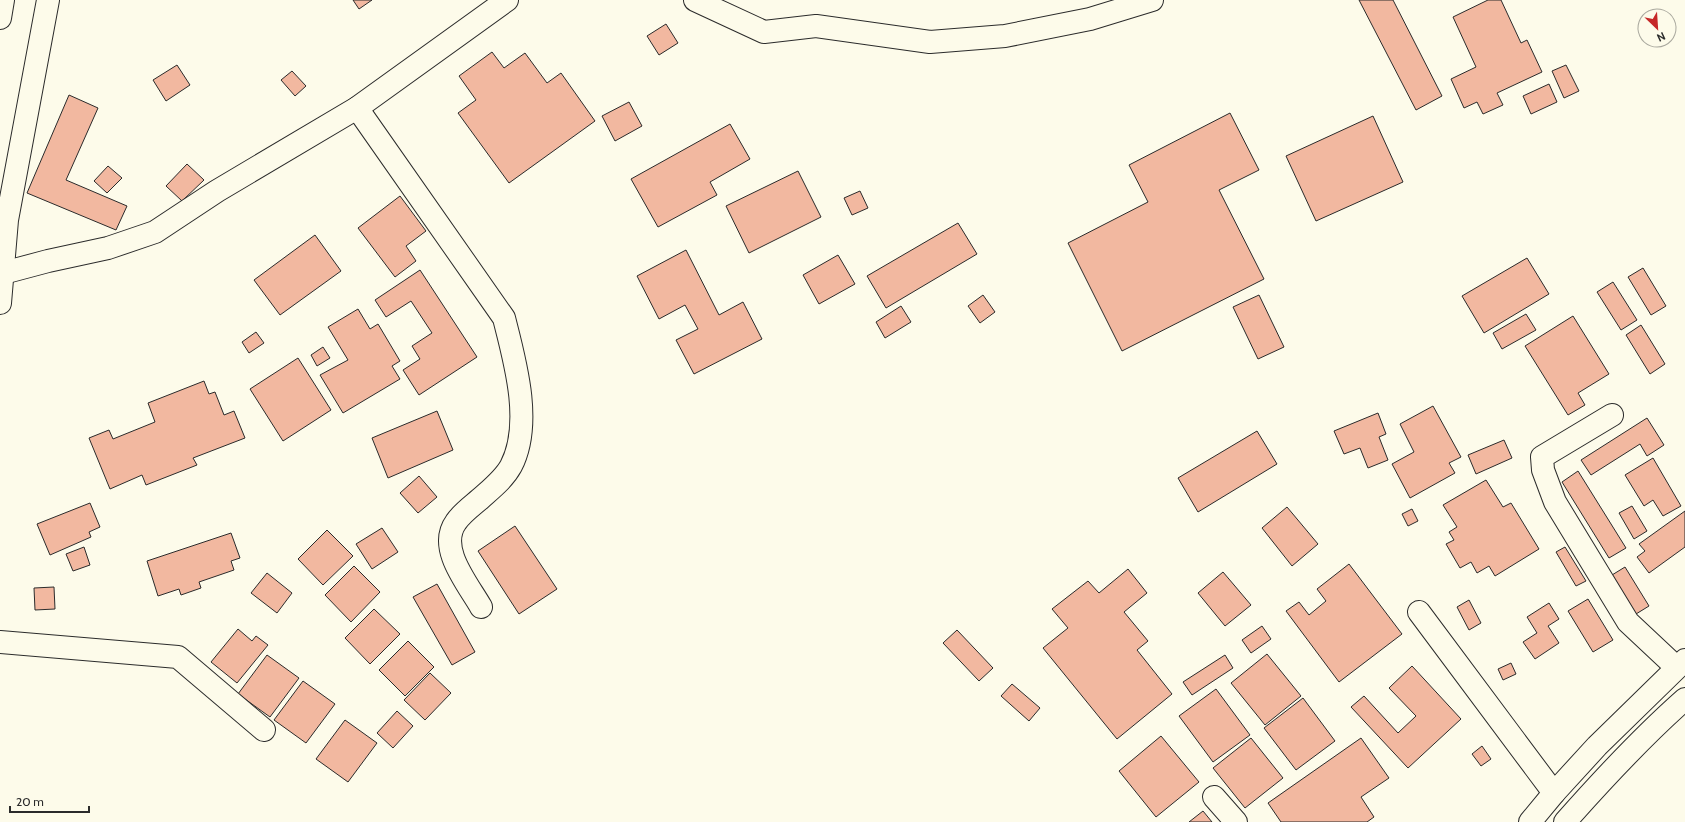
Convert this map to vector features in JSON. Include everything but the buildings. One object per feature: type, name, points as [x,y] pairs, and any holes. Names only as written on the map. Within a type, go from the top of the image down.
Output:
[{"type":"street","points":[[0,18],[3,0]]},
{"type":"street","points":[[0,303],[7,220],[48,0]]},
{"type":"street","points":[[3,274],[48,261],[108,248],[155,232],[217,191],[357,108],[507,0]]},
{"type":"street","points":[[695,0],[764,32],[816,26],[930,42],[1005,36],[1090,19],[1152,0]]},
{"type":"street","points":[[357,108],[504,318],[506,324],[514,358],[521,407],[519,444],[511,466],[496,485],[468,509],[455,523],[450,540],[452,557],[481,607]]},
{"type":"street","points":[[1530,822],[1554,792],[1597,746],[1680,664],[1628,622],[1555,502],[1543,470],[1542,457],[1612,415]]},
{"type":"street","points":[[1419,612],[1554,792]]},
{"type":"street","points":[[0,642],[178,657],[264,730]]},
{"type":"street","points":[[1565,822],[1602,780],[1649,731],[1685,699]]},
{"type":"street","points":[[1214,797],[1236,822]]}]
